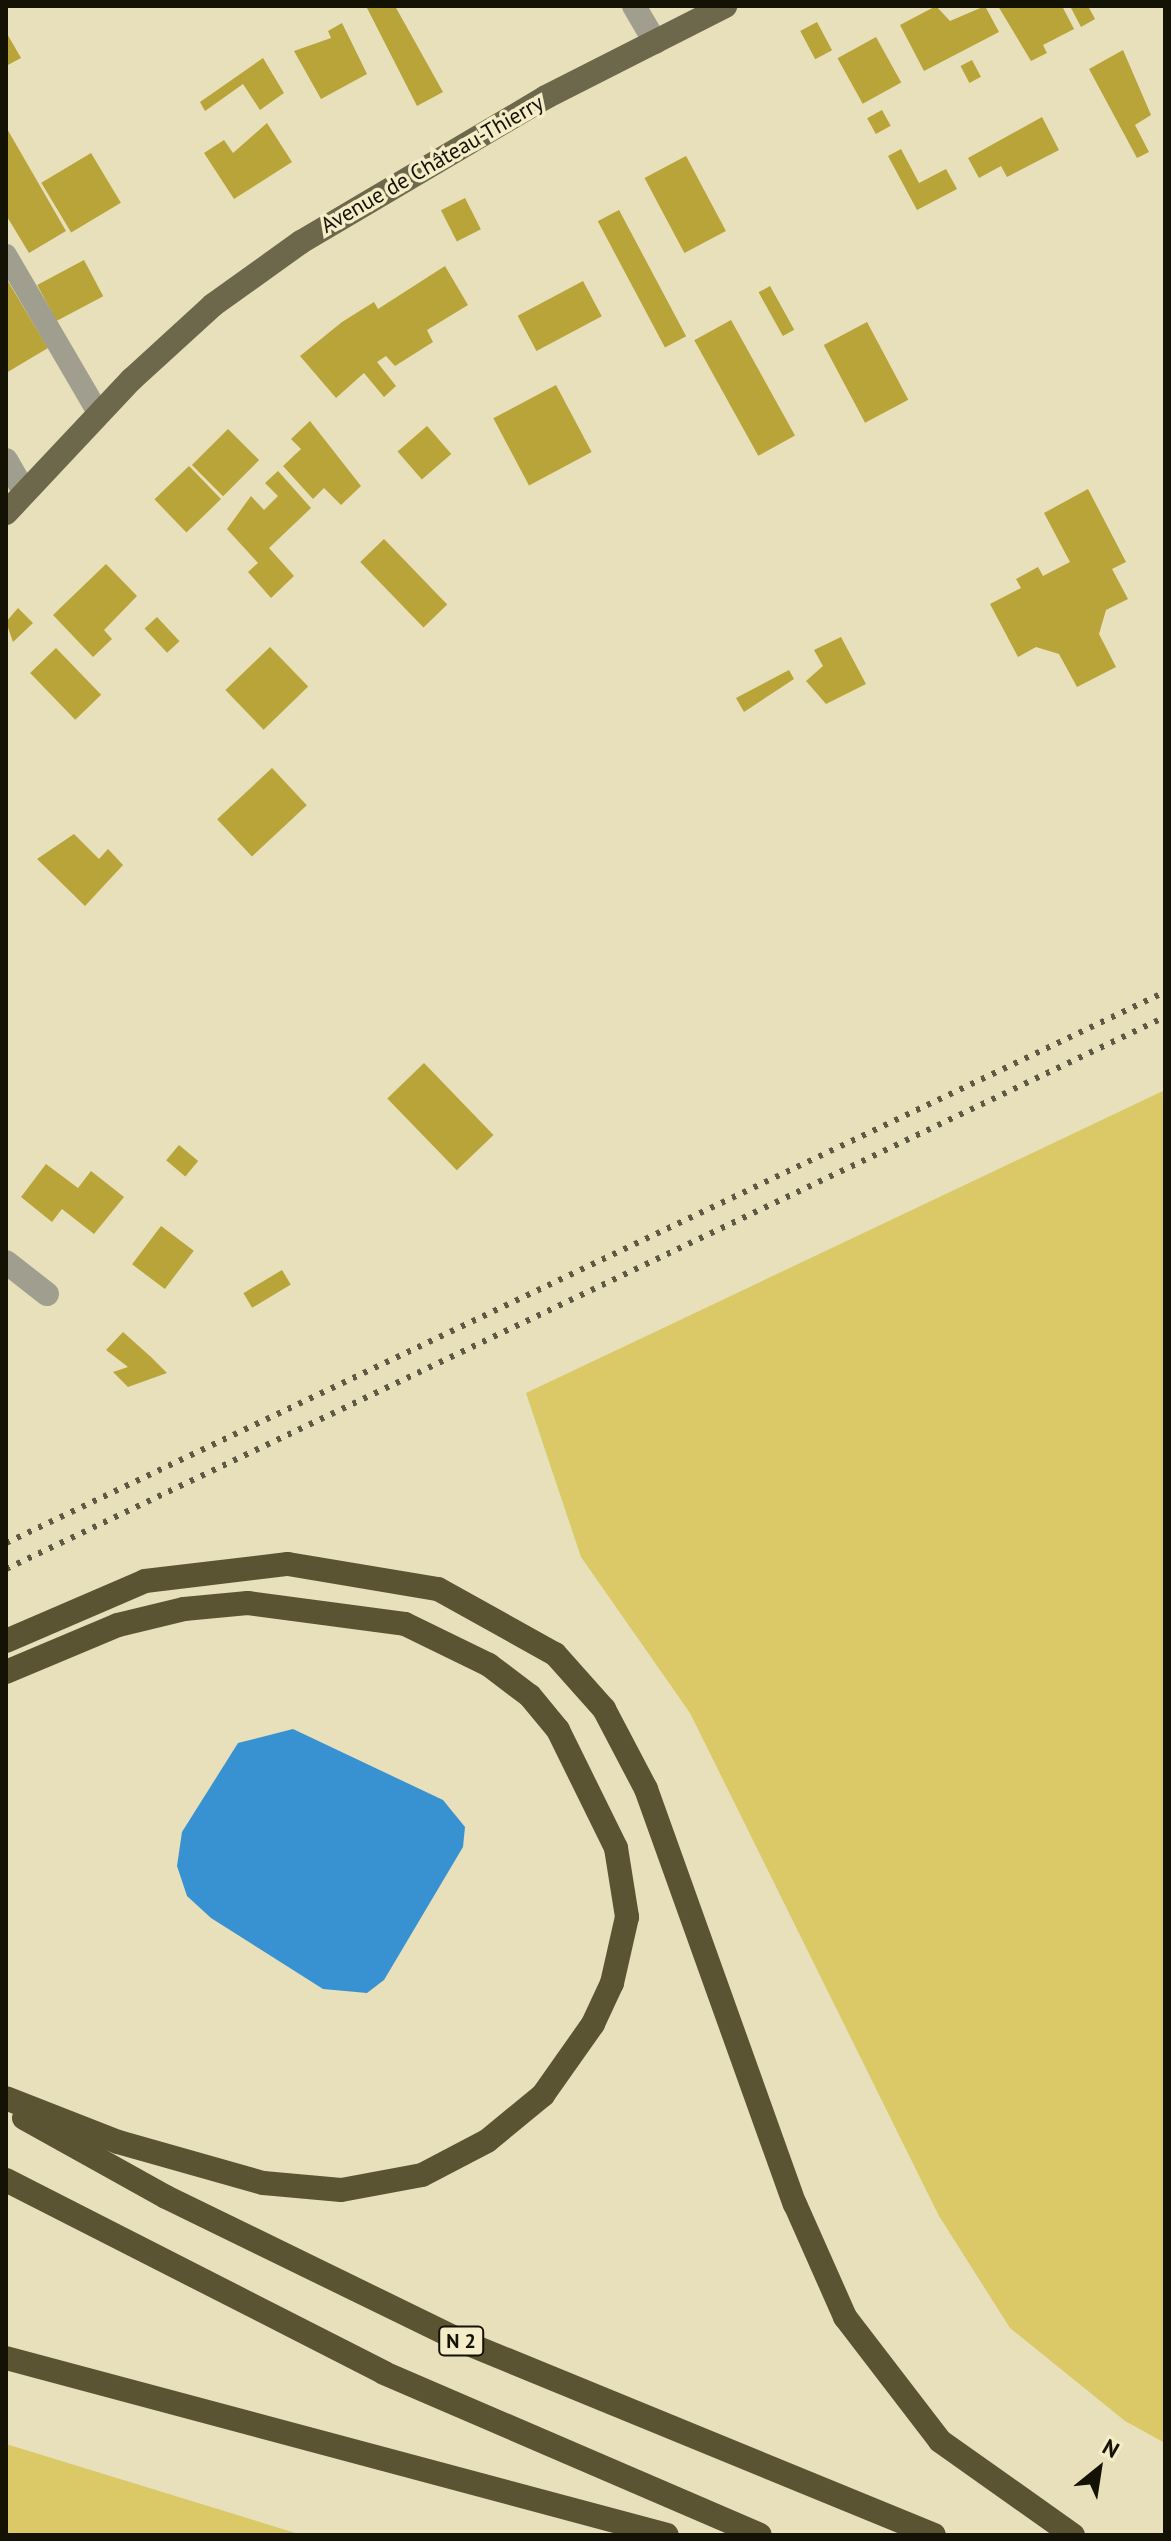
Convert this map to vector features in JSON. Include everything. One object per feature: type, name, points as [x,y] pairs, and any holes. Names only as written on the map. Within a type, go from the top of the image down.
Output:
[{"type":"highway","points":[[6,1641],[145,1581],[288,1564],[387,1575],[438,1589],[555,1654],[604,1709],[646,1789],[795,2204],[845,2317],[940,2441],[1073,2535]]},
{"type":"highway","points":[[6,1672],[118,1625],[184,1609],[272,1604],[405,1624],[489,1665],[558,1730],[616,1848],[627,1917],[605,1997],[543,2095],[487,2141],[422,2175],[341,2190],[263,2183],[118,2142],[6,2098]]},
{"type":"highway","name":"N 2","points":[[6,2108],[166,2197],[461,2341],[934,2535]]},
{"type":"highway","points":[[6,2180],[384,2373],[760,2535]]},
{"type":"highway","points":[[6,2358],[667,2535]]},
{"type":"main road","name":"Avenue de Château-Thierry","points":[[6,513],[99,414],[213,305],[301,242],[384,187],[725,6]]},
{"type":"street","points":[[634,6],[655,42]]},
{"type":"street","points":[[6,460],[24,491]]},
{"type":"street","points":[[6,1262],[47,1294]]},
{"type":"lane","points":[[6,255],[99,414]]},
{"type":"shaded area","points":[[1165,1090],[1165,2443],[1125,2421],[1010,2328],[939,2216],[690,1713],[581,1557],[526,1393]]},
{"type":"shaded area","points":[[6,2444],[302,2535],[6,2535]]},
{"type":"water","points":[[293,1729],[443,1800],[465,1827],[463,1847],[384,1980],[367,1993],[323,1989],[211,1918],[187,1896],[177,1866],[182,1832],[238,1743]]},
{"type":"building","points":[[366,6],[395,6],[443,92],[417,106]]},
{"type":"building","points":[[936,6],[950,21],[985,6],[999,32],[924,71],[900,25]]},
{"type":"building","points":[[998,6],[1062,6],[1074,29],[1043,45],[1047,53],[1031,61]]},
{"type":"building","points":[[1070,6],[1088,6],[1095,19],[1081,27]]},
{"type":"building","points":[[817,22],[832,50],[815,59],[800,31]]},
{"type":"building","points":[[342,23],[367,74],[321,99],[294,51],[331,38],[328,31]]},
{"type":"building","points":[[6,32],[21,58],[6,66]]},
{"type":"building","points":[[876,37],[901,82],[863,104],[838,58]]},
{"type":"building","points":[[1123,50],[1151,115],[1135,125],[1149,152],[1137,158],[1089,69]]},
{"type":"building","points":[[263,58],[284,93],[260,110],[243,84],[205,111],[200,102]]},
{"type":"building","points":[[972,60],[981,77],[969,83],[961,66]]},
{"type":"building","points":[[882,110],[891,126],[876,134],[867,118]]},
{"type":"building","points":[[1042,117],[1059,150],[1007,177],[1001,166],[979,178],[968,158]]},
{"type":"building","points":[[267,123],[292,162],[234,199],[204,153],[224,140],[233,153]]},
{"type":"building","points":[[6,127],[66,231],[29,253],[6,215]]},
{"type":"building","points":[[901,149],[919,183],[946,169],[957,189],[917,210],[888,156]]},
{"type":"building","points":[[91,153],[121,203],[71,233],[41,183]]},
{"type":"building","points":[[686,156],[726,231],[684,253],[645,178]]},
{"type":"building","points":[[465,198],[481,229],[457,241],[441,210]]},
{"type":"building","points":[[619,210],[686,336],[665,348],[598,221]]},
{"type":"building","points":[[84,260],[103,296],[56,321],[37,285]]},
{"type":"building","points":[[445,266],[468,305],[427,330],[433,342],[395,366],[386,356],[377,362],[396,386],[384,397],[364,373],[336,398],[300,356],[342,322],[374,302],[378,309]]},
{"type":"building","points":[[6,278],[48,348],[6,373]]},
{"type":"building","points":[[583,281],[602,316],[536,351],[518,316]]},
{"type":"building","points":[[770,286],[794,330],[783,336],[759,292]]},
{"type":"building","points":[[731,320],[795,435],[758,456],[694,340]]},
{"type":"building","points":[[867,322],[908,400],[865,423],[824,345]]},
{"type":"building","points":[[556,385],[592,452],[529,485],[493,418]]},
{"type":"building","points":[[310,421],[361,486],[341,505],[324,488],[313,499],[283,466],[301,449],[291,439]]},
{"type":"building","points":[[427,426],[451,454],[422,480],[398,452]]},
{"type":"building","points":[[228,429],[259,460],[223,496],[192,465]]},
{"type":"building","points":[[189,466],[221,499],[186,532],[154,499]]},
{"type":"building","points":[[278,471],[311,508],[269,548],[294,576],[271,598],[248,572],[258,563],[227,529],[251,496],[264,510],[278,496],[265,483]]},
{"type":"building","points":[[1088,489],[1126,562],[1112,569],[1128,599],[1106,610],[1099,634],[1116,667],[1077,687],[1059,654],[1036,647],[1018,657],[990,604],[1021,588],[1016,579],[1038,567],[1043,576],[1070,562],[1044,513]]},
{"type":"building","points":[[384,539],[447,604],[423,627],[360,562]]},
{"type":"building","points":[[106,564],[137,596],[104,630],[112,639],[93,657],[53,615]]},
{"type":"building","points":[[18,608],[33,623],[13,642],[6,622]]},
{"type":"building","points":[[157,617],[180,641],[167,653],[145,629]]},
{"type":"building","points":[[841,637],[866,684],[826,704],[806,681],[823,666],[814,650]]},
{"type":"building","points":[[270,647],[308,687],[264,730],[225,690]]},
{"type":"building","points":[[56,648],[101,695],[75,720],[30,673]]},
{"type":"building","points":[[789,670],[794,679],[744,712],[736,698]]},
{"type":"building","points":[[272,768],[307,805],[252,856],[217,819]]},
{"type":"building","points":[[74,834],[99,859],[108,849],[123,865],[85,906],[37,859]]},
{"type":"building","points":[[424,1063],[493,1135],[457,1170],[387,1098]]},
{"type":"building","points":[[179,1145],[198,1161],[185,1176],[166,1160]]},
{"type":"building","points":[[46,1164],[78,1188],[91,1171],[124,1197],[94,1234],[62,1209],[52,1222],[21,1197]]},
{"type":"building","points":[[161,1226],[194,1251],[165,1289],[132,1264]]},
{"type":"building","points":[[282,1270],[291,1285],[252,1308],[243,1293]]},
{"type":"building","points":[[123,1332],[167,1373],[128,1387],[113,1372],[128,1367],[106,1350]]},
{"type":"railway","points":[[6,1543],[1165,992]]},
{"type":"railway","points":[[6,1569],[1165,1017]]}]
